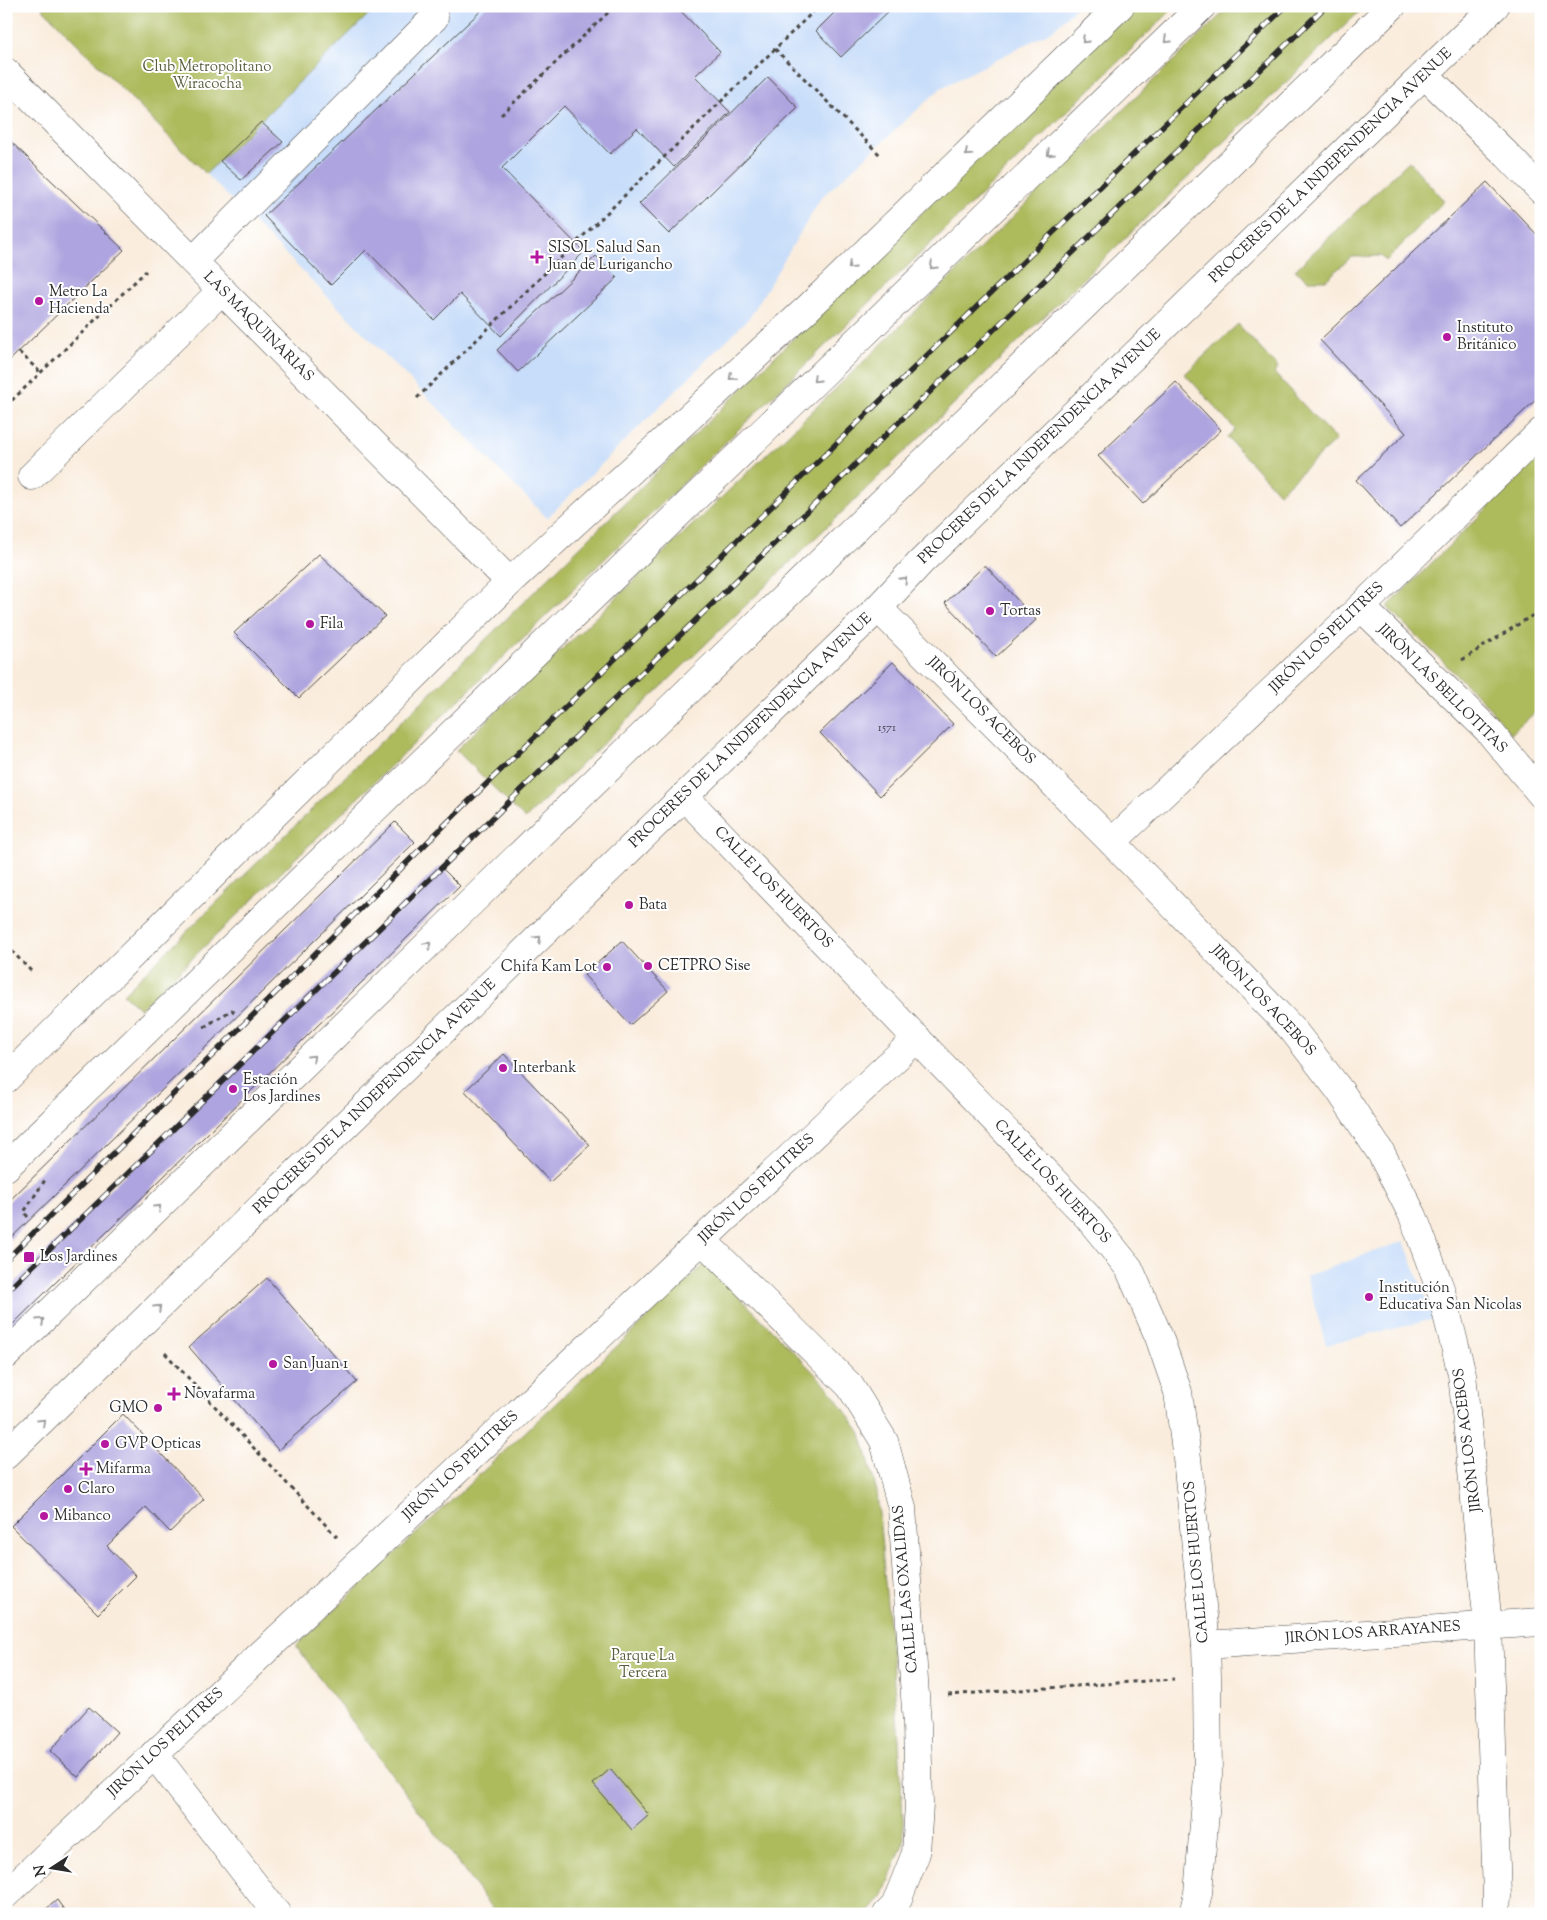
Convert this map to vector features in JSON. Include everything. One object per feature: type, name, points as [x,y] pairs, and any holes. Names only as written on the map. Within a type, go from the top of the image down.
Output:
[{"type":"main road","points":[[6,1079],[510,582],[808,308],[1120,6]]},
{"type":"main road","points":[[6,1167],[1202,6]]},
{"type":"main road","points":[[6,1355],[1392,6]]},
{"type":"main road","name":"PROCERES DE LA INDEPENDENCIA AVENUE","points":[[6,1455],[878,608],[921,562],[1495,6]]},
{"type":"main road","points":[[193,261],[434,18]]},
{"type":"main road","name":"LAS MAQUINARIAS","points":[[6,72],[510,582]]},
{"type":"main road","points":[[1425,75],[1508,155],[1541,190]]},
{"type":"main road","points":[[32,476],[222,290]]},
{"type":"main road","name":"JIRÓN LOS PELITRES","points":[[1112,842],[1361,607],[1541,432]]},
{"type":"main road","name":"JIRÓN LAS BELLOTITAS","points":[[1361,607],[1488,730],[1541,794]]},
{"type":"main road","name":"JIRÓN LOS ACEBOS","points":[[878,608],[1112,842],[1293,1030],[1340,1090],[1382,1153],[1413,1216],[1441,1291],[1462,1374],[1488,1625],[1496,1914]]},
{"type":"main road","name":"CALLE LOS HUERTOS","points":[[684,796],[1087,1216],[1129,1268],[1159,1337],[1178,1392],[1188,1458],[1206,1645],[1207,1677],[1208,1778],[1198,1893],[1193,1914]]},
{"type":"main road","name":"JIRÓN LOS PELITRES","points":[[6,1894],[917,1038]]},
{"type":"main road","name":"CALLE LAS OXALIDAS","points":[[702,1240],[850,1386],[884,1441],[902,1508],[915,1697],[919,1804],[916,1853],[894,1906],[888,1914]]},
{"type":"main road","name":"JIRÓN LOS ARRAYANES","points":[[1206,1645],[1541,1622]]},
{"type":"main road","points":[[154,1754],[277,1914]]},
{"type":"path","points":[[501,115],[615,6]]},
{"type":"path","points":[[417,398],[819,6]]},
{"type":"path","points":[[775,49],[880,155]]},
{"type":"path","points":[[6,406],[146,271]]},
{"type":"path","points":[[19,352],[40,372]]},
{"type":"path","points":[[1434,678],[1541,610]]},
{"type":"path","points":[[6,945],[30,971]]},
{"type":"path","points":[[204,1026],[232,1010],[236,1014]]},
{"type":"path","points":[[28,1217],[24,1212],[45,1180]]},
{"type":"path","points":[[165,1353],[337,1537]]},
{"type":"path","points":[[915,1697],[1207,1677]]},
{"type":"shaded area","name":"SISOL Salud San Juan de Lurigancho","points":[[377,6],[1077,6],[1052,31],[941,88],[821,198],[750,317],[547,518],[206,174]]},
{"type":"shaded area","name":"Institución Educativa San Nicolas","points":[[1404,1241],[1434,1319],[1326,1345],[1306,1276]]},
{"type":"green space","name":"Club Metropolitano Wiracocha","points":[[40,6],[377,6],[206,174]]},
{"type":"green space","points":[[1133,6],[1176,6],[140,1009],[123,994]]},
{"type":"green space","points":[[1230,6],[1365,6],[525,819],[456,750],[825,399]]},
{"type":"green space","points":[[1409,161],[1444,201],[1386,261],[1381,256],[1351,257],[1326,280],[1308,280],[1295,270]]},
{"type":"green space","points":[[1238,324],[1278,368],[1274,373],[1336,440],[1279,493],[1227,437],[1235,429],[1185,374]]},
{"type":"green space","points":[[1541,455],[1541,707],[1511,734],[1486,704],[1387,607]]},
{"type":"green space","name":"Parque La Tercera","points":[[706,1263],[828,1387],[861,1433],[877,1492],[899,1739],[904,1841],[883,1895],[868,1914],[496,1914],[296,1646]]},
{"type":"building","points":[[486,6],[676,6],[720,52],[695,76],[730,112],[674,167],[637,128],[610,154],[564,106],[502,168],[584,252],[501,336],[460,294],[434,320],[366,250],[331,285],[264,216]]},
{"type":"building","points":[[841,6],[894,6],[841,57],[816,31]]},
{"type":"building","points":[[768,77],[798,108],[669,234],[639,204]]},
{"type":"building","points":[[261,122],[283,142],[241,180],[220,161]]},
{"type":"building","name":"Metro La Hacienda","points":[[6,137],[124,250],[6,364]]},
{"type":"building","points":[[1487,182],[1541,239],[1541,395],[1400,528],[1356,480],[1406,433],[1320,340]]},
{"type":"building","points":[[596,256],[617,278],[518,372],[497,350]]},
{"type":"building","points":[[1176,382],[1221,430],[1143,504],[1098,456]]},
{"type":"building","name":"Fila","points":[[319,554],[385,616],[299,698],[234,633]]},
{"type":"building","name":"Tortas","points":[[985,565],[1036,620],[996,657],[945,603]]},
{"type":"building","points":[[893,662],[953,724],[880,796],[820,733]]},
{"type":"building","name":"Estación Los Jardines","points":[[395,822],[415,842],[6,1243],[6,1204]]},
{"type":"building","name":"Estación Los Jardines","points":[[440,866],[460,886],[6,1331],[6,1291]]},
{"type":"building","points":[[622,941],[668,991],[630,1025],[584,975]]},
{"type":"building","points":[[504,1054],[590,1145],[550,1182],[465,1091]]},
{"type":"building","name":"San Juan 1","points":[[267,1278],[357,1382],[278,1450],[189,1347]]},
{"type":"building","points":[[123,1414],[204,1499],[170,1532],[146,1507],[107,1546],[136,1576],[98,1614],[11,1526]]},
{"type":"building","points":[[89,1707],[117,1732],[78,1777],[50,1751]]},
{"type":"building","points":[[610,1769],[649,1815],[632,1830],[593,1784]]},
{"type":"building","points":[[57,1900],[67,1914],[40,1914]]},
{"type":"railway","points":[[6,1260],[471,799],[1286,6]]},
{"type":"railway","points":[[6,1292],[1326,6]]},
{"type":"place","name":"SISOL Salud San Juan de Lurigancho","points":[[537,257]]},
{"type":"place","name":"Metro La Hacienda","points":[[39,301]]},
{"type":"place","name":"Instituto Británico","points":[[1447,337]]},
{"type":"place","name":"Tortas","points":[[990,611]]},
{"type":"place","name":"Fila","points":[[310,624]]},
{"type":"place","name":"Bata","points":[[629,905]]},
{"type":"place","name":"CETPRO Sise","points":[[648,966]]},
{"type":"place","name":"Chifa Kam Lot","points":[[607,967]]},
{"type":"place","name":"Interbank","points":[[503,1068]]},
{"type":"place","name":"Estación Los Jardines","points":[[233,1089]]},
{"type":"place","name":"Los Jardines","points":[[29,1257]]},
{"type":"place","name":"Institución Educativa San Nicolas","points":[[1369,1297]]},
{"type":"place","name":"San Juan 1","points":[[273,1364]]},
{"type":"place","name":"Novafarma","points":[[174,1394]]},
{"type":"place","name":"GMO","points":[[158,1408]]},
{"type":"place","name":"GVP Opticas","points":[[105,1444]]},
{"type":"place","name":"Mifarma","points":[[86,1469]]},
{"type":"place","name":"Claro","points":[[68,1489]]},
{"type":"place","name":"Mibanco","points":[[44,1516]]}]
